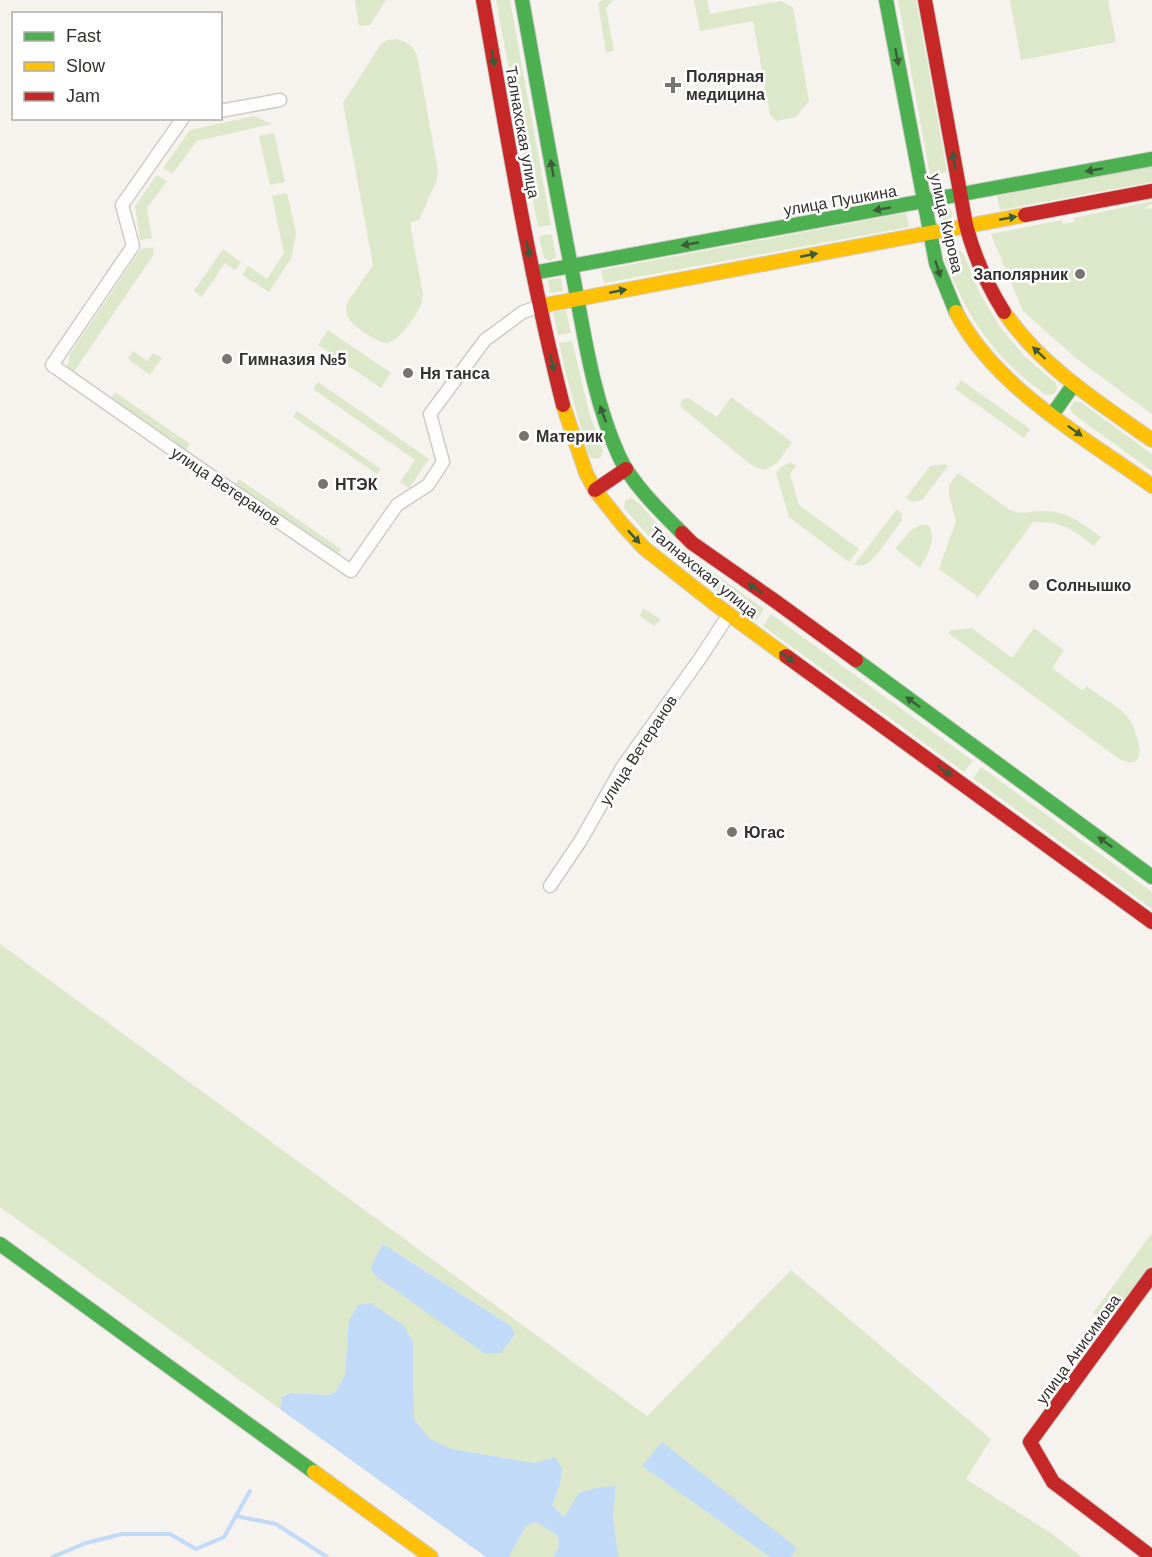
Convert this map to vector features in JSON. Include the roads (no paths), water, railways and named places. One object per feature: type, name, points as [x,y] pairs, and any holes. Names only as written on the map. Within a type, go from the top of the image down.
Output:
[{"type":"street","name":"Талнахская улица","points":[[483,0],[547,341],[565,412],[586,473],[595,490],[644,548],[729,615],[1152,922]]},
{"type":"street","name":"Талнахская улица","points":[[522,0],[577,299],[599,404],[626,469],[659,510],[692,543],[1152,876]]},
{"type":"street","name":"улица Кирова","points":[[886,0],[936,263],[958,316],[977,345],[1000,372],[1025,394],[1152,486]]},
{"type":"street","name":"улица Кирова","points":[[925,0],[966,226],[994,297],[1030,345],[1074,384],[1152,440]]},
{"type":"street","points":[[222,111],[280,100]]},
{"type":"street","name":"улица Ветеранов","points":[[182,120],[122,205],[133,246],[52,365],[351,571],[398,505],[428,485],[443,462],[430,414],[485,340],[523,312],[540,306]]},
{"type":"street","name":"улица Пушкина","points":[[533,273],[1152,159]]},
{"type":"street","points":[[540,306],[1152,191]]},
{"type":"street","points":[[1052,415],[1074,384]]},
{"type":"street","points":[[595,490],[626,469]]},
{"type":"street","name":"улица Ветеранов","points":[[550,886],[581,840],[623,766],[702,657],[729,615]]},
{"type":"street","points":[[0,1244],[431,1557]]},
{"type":"street","name":"улица Анисимова","points":[[1152,1275],[1030,1442],[1053,1482],[1152,1557]]},
{"type":"water","points":[[382,1246],[386,1246],[511,1326],[515,1334],[501,1353],[485,1354],[374,1275],[371,1268]]},
{"type":"water","points":[[371,1303],[403,1325],[413,1342],[414,1419],[430,1439],[452,1449],[534,1463],[555,1457],[562,1468],[560,1485],[552,1505],[564,1517],[579,1493],[601,1487],[616,1486],[613,1516],[620,1557],[553,1557],[559,1547],[558,1536],[536,1522],[526,1526],[509,1557],[486,1557],[280,1409],[282,1397],[290,1393],[329,1395],[337,1390],[345,1374],[349,1321],[358,1305]]},
{"type":"water","points":[[662,1442],[797,1548],[791,1557],[770,1557],[642,1466]]},
{"type":"waterway","points":[[52,1557],[86,1543],[122,1534],[170,1534],[196,1549],[224,1537],[250,1491]]},
{"type":"waterway","points":[[236,1516],[276,1524],[327,1557]]},
{"type":"place","name":"Полярная медицина","points":[[673,85]]},
{"type":"place","name":"Заполярник","points":[[1080,274]]},
{"type":"place","name":"Гимназия №5","points":[[227,359]]},
{"type":"place","name":"Ня танса","points":[[408,373]]},
{"type":"place","name":"Материк","points":[[524,436]]},
{"type":"place","name":"НТЭК","points":[[323,484]]},
{"type":"place","name":"Солнышко","points":[[1034,585]]},
{"type":"place","name":"Югас","points":[[732,832]]}]
